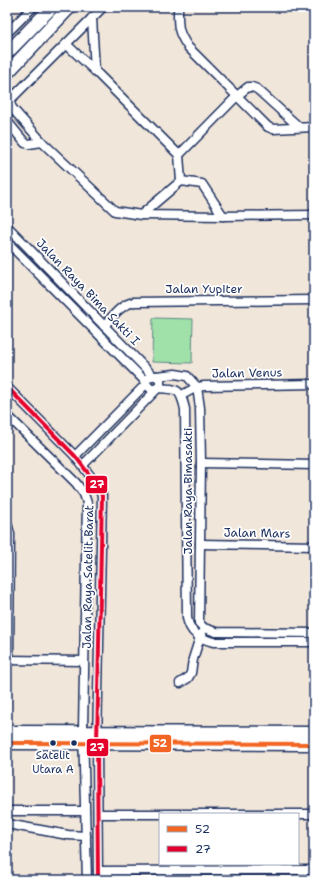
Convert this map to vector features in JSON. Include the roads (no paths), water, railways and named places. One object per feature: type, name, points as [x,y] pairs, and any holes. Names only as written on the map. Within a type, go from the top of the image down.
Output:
[{"type":"street","points":[[7,33],[33,7]]},
{"type":"street","points":[[7,53],[52,7]]},
{"type":"street","points":[[7,73],[70,7]]},
{"type":"street","points":[[104,7],[11,99],[10,103],[16,112],[42,142],[115,211],[141,216],[314,215]]},
{"type":"street","points":[[178,7],[178,30],[181,38],[188,47],[268,127],[314,127]]},
{"type":"street","points":[[92,18],[96,71]]},
{"type":"street","points":[[66,44],[96,71],[179,155],[181,181]]},
{"type":"street","points":[[179,155],[236,96],[248,87],[257,89],[299,127]]},
{"type":"street","points":[[16,112],[7,120],[25,143],[29,144],[42,142]]},
{"type":"street","points":[[141,216],[181,181],[202,184],[223,216]]},
{"type":"street","name":"Jalan Raya Bima Sakti I","points":[[7,226],[154,376]]},
{"type":"street","name":"Jalan Raya Bima Sakti I","points":[[7,242],[146,383]]},
{"type":"street","name":"Jalan Yupiter","points":[[104,326],[121,307],[128,303],[134,302],[314,300]]},
{"type":"street","points":[[75,456],[146,383],[148,378],[175,374],[187,376],[197,387]]},
{"type":"street","points":[[83,465],[159,386],[160,382],[154,376]]},
{"type":"street","points":[[146,383],[151,389],[170,389],[178,391],[182,395]]},
{"type":"street","name":"Jalan Venus","points":[[182,395],[197,387],[314,384]]},
{"type":"street","name":"Jalan Raya Satelit Barat","points":[[7,387],[83,465],[98,486],[102,496],[97,738],[98,876]]},
{"type":"street","name":"Jalan Raya Bimasakti","points":[[197,387],[200,408],[201,463],[198,620],[204,628]]},
{"type":"street","name":"Jalan Raya Bimasakti","points":[[182,395],[186,409],[187,618],[191,630],[199,637]]},
{"type":"street","name":"Jalan Raya Satelit Barat","points":[[7,415],[76,484],[84,494],[87,503],[83,661],[83,738],[87,880]]},
{"type":"street","points":[[201,463],[314,465]]},
{"type":"street","points":[[7,523],[9,534],[8,660],[83,661]]},
{"type":"street","name":"Jalan Mars","points":[[200,544],[314,546]]},
{"type":"street","points":[[180,682],[188,678],[190,674],[199,637],[204,628],[216,632],[314,633]]},
{"type":"street","points":[[199,637],[213,642],[314,642]]},
{"type":"street","points":[[7,732],[83,738]]},
{"type":"street","points":[[7,743],[83,738],[314,733]]},
{"type":"street","points":[[97,738],[314,744]]},
{"type":"street","points":[[7,811],[85,811]]},
{"type":"street","points":[[98,814],[159,814]]},
{"type":"street","points":[[299,814],[314,814]]},
{"type":"street","points":[[7,824],[68,835],[86,836]]},
{"type":"street","points":[[98,876],[314,870]]},
{"type":"place","name":"Satelit Utara A","points":[[53,743]]}]
